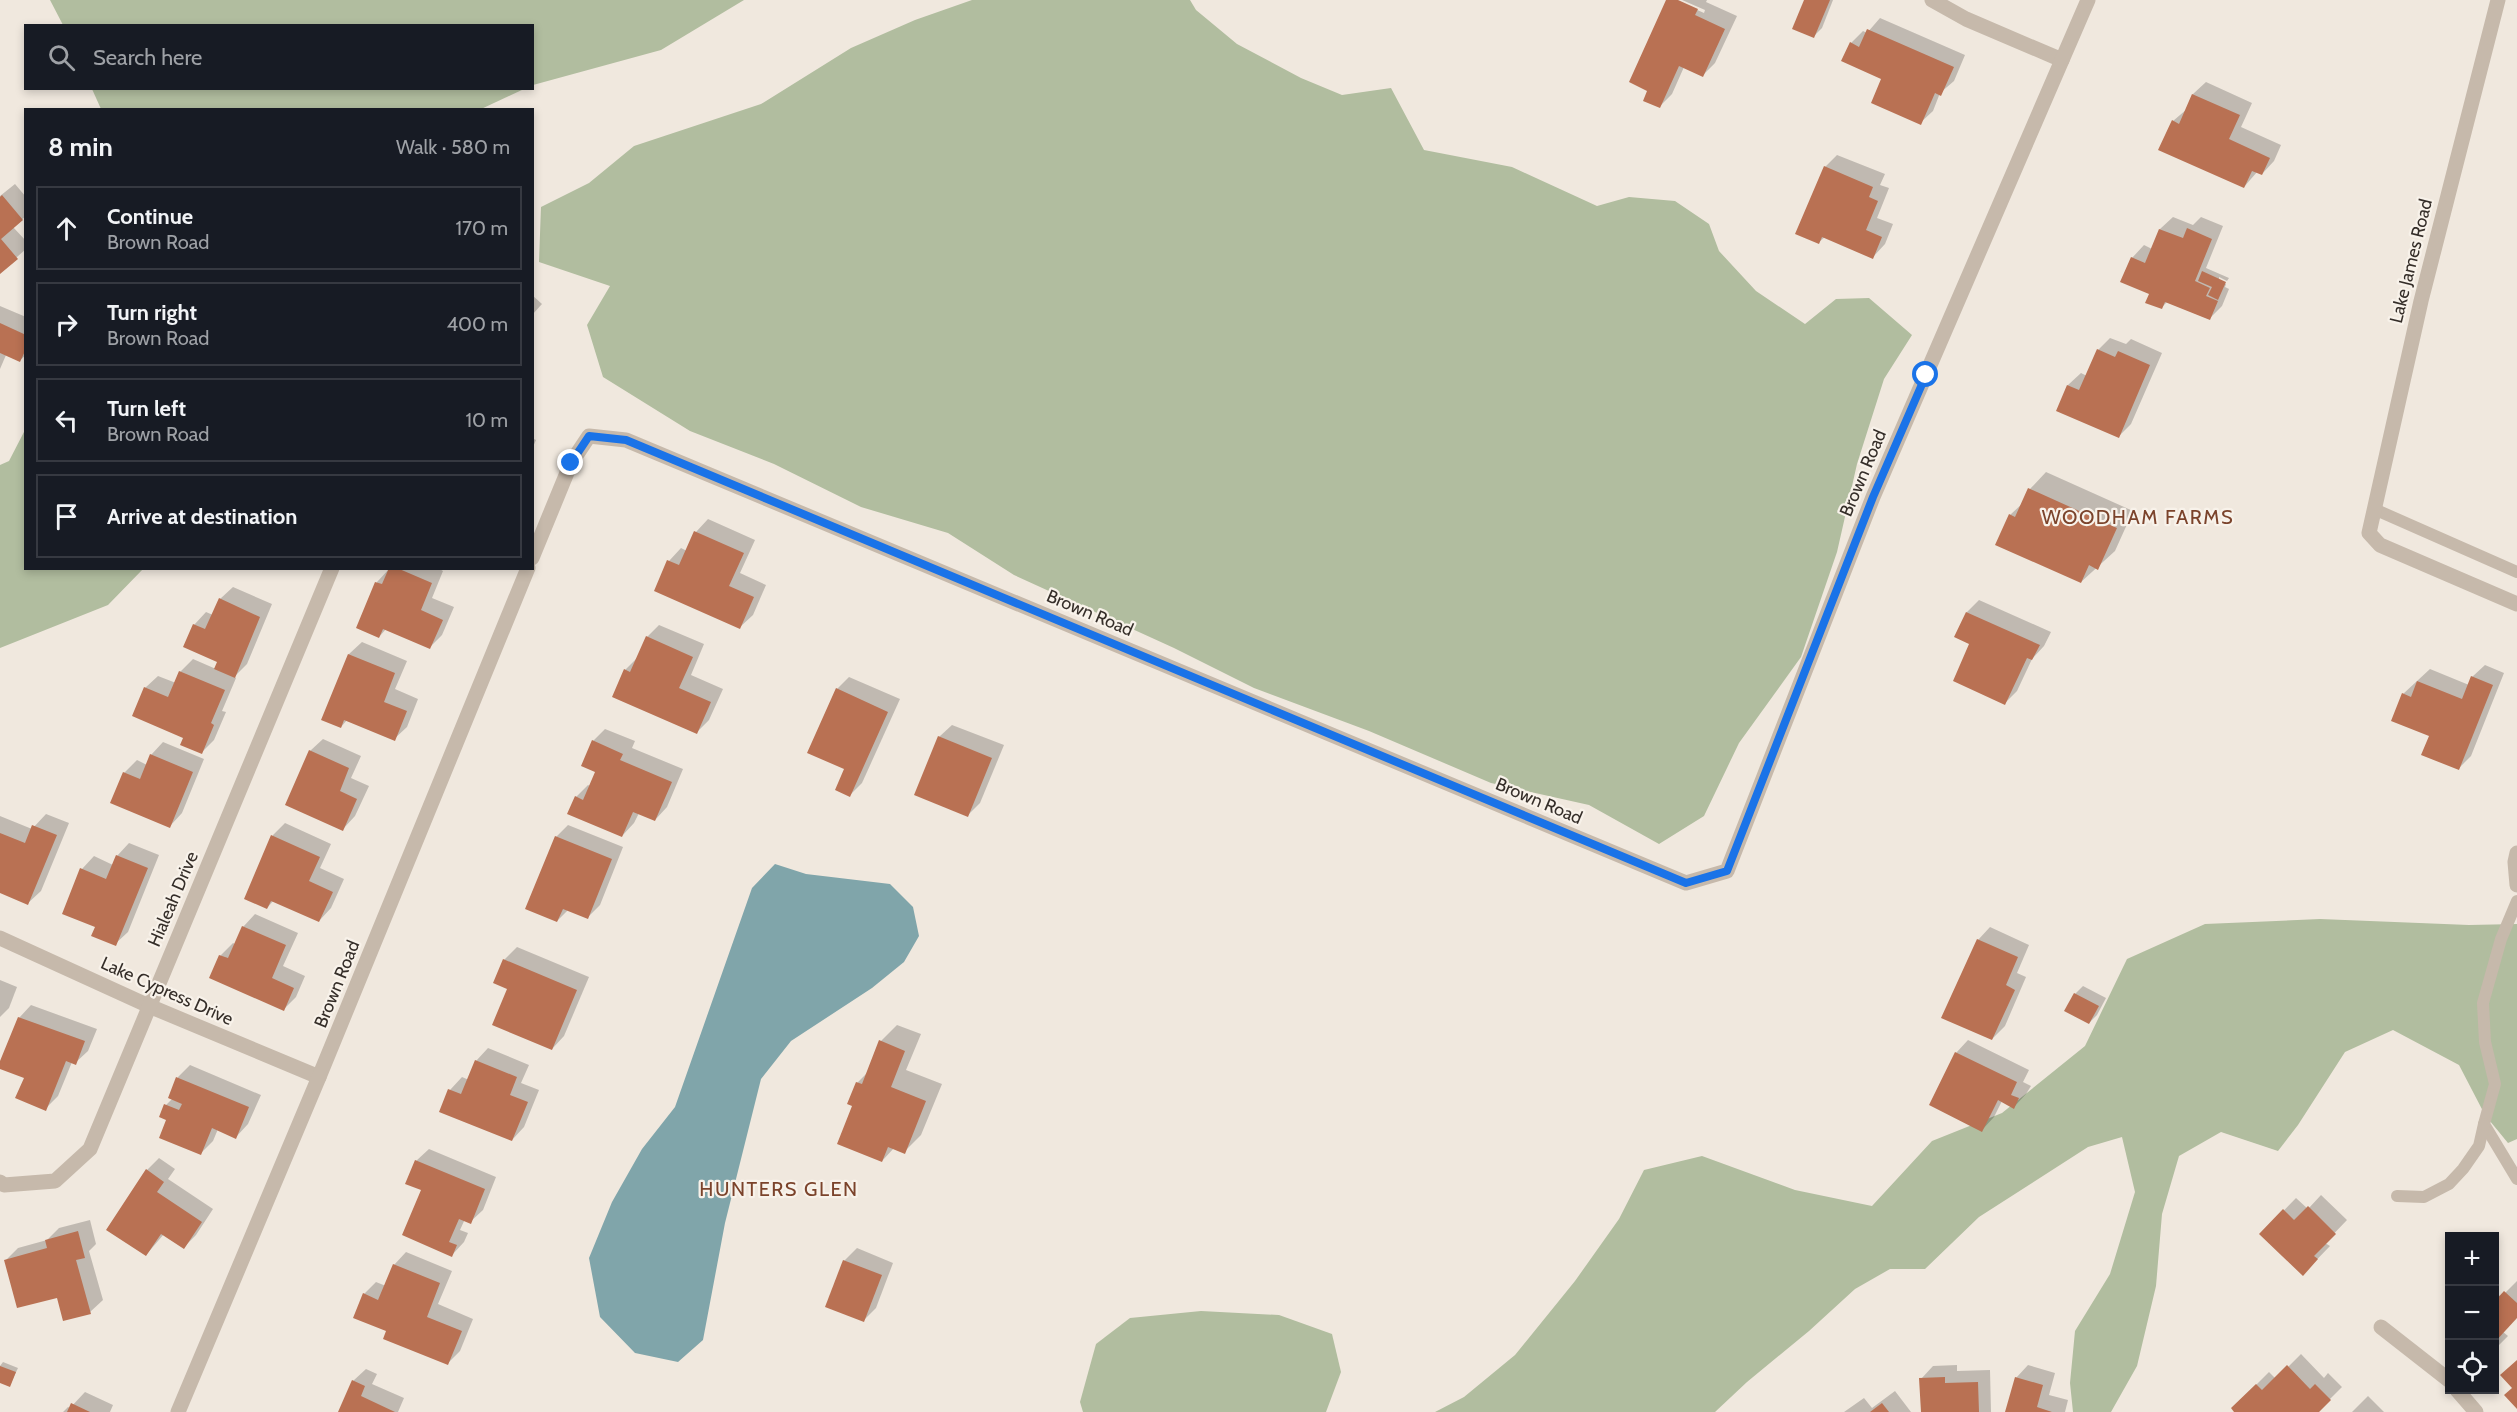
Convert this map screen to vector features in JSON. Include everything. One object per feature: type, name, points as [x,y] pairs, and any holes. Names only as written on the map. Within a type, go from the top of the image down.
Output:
[{"type":"street","points":[[1932,0],[1966,19],[2062,60]]},
{"type":"street","name":"Brown Road","points":[[534,553],[571,463],[589,436],[626,440],[1686,883],[1727,871],[1873,497],[2088,0]]},
{"type":"street","name":"Lake James Road","points":[[2498,0],[2421,301],[2368,533],[2380,545],[2517,604]]},
{"type":"street","name":"Hialeah Drive","points":[[0,1182],[4,1185],[56,1181],[90,1149],[331,570]]},
{"type":"street","name":"Brown Road","points":[[178,1412],[319,1077],[527,570]]},
{"type":"street","points":[[2517,853],[2515,862],[2517,885]]},
{"type":"street","name":"Lake Cypress Drive","points":[[0,938],[149,1006],[319,1077]]},
{"type":"street","points":[[2381,1327],[2445,1377]]},
{"type":"street","points":[[2461,1394],[2476,1412]]},
{"type":"lane","points":[[2374,509],[2517,572]]},
{"type":"lane","points":[[2397,1196],[2424,1197],[2449,1184],[2479,1146],[2495,1084],[2485,1042],[2482,1003],[2501,939],[2517,901]]},
{"type":"lane","points":[[2484,1124],[2517,1179]]},
{"type":"green space","points":[[50,0],[744,0],[661,50],[534,85],[534,24],[62,24]]},
{"type":"green space","points":[[972,0],[1190,0],[1196,10],[1237,44],[1301,78],[1342,95],[1391,88],[1424,150],[1512,167],[1597,206],[1629,197],[1675,201],[1709,224],[1719,251],[1756,291],[1805,324],[1836,299],[1869,298],[1912,335],[1884,379],[1857,464],[1837,552],[1801,657],[1739,743],[1704,816],[1659,844],[1589,805],[1491,783],[1369,731],[1254,688],[1174,648],[1014,575],[948,533],[861,507],[774,464],[690,431],[603,377],[587,325],[610,286],[539,262],[541,207],[589,183],[634,146],[761,104],[851,48],[915,20]]},
{"type":"green space","points":[[92,90],[522,90],[483,108],[101,108]]},
{"type":"green space","points":[[24,432],[24,570],[142,570],[108,605],[0,648],[0,465],[9,461]]},
{"type":"green space","points":[[2320,919],[2469,925],[2517,924],[2517,1139],[2508,1143],[2485,1115],[2459,1065],[2393,1030],[2345,1052],[2298,1125],[2278,1151],[2221,1132],[2179,1156],[2162,1214],[2156,1286],[2137,1366],[2111,1412],[2073,1412],[2070,1383],[2075,1331],[2110,1274],[2135,1192],[2122,1137],[2088,1147],[1979,1217],[1925,1269],[1890,1269],[1855,1289],[1715,1412],[1435,1412],[1464,1397],[1515,1355],[1575,1281],[1619,1219],[1644,1170],[1702,1156],[1795,1190],[1872,1206],[1932,1141],[2002,1113],[2085,1046],[2127,959],[2205,924]]},
{"type":"green space","points":[[1201,1311],[1279,1315],[1332,1334],[1341,1372],[1326,1412],[1083,1412],[1080,1402],[1096,1344],[1130,1318]]},
{"type":"water","points":[[775,864],[806,874],[890,884],[913,907],[919,936],[904,962],[872,988],[791,1041],[761,1079],[725,1223],[703,1340],[678,1362],[635,1353],[600,1317],[589,1258],[612,1202],[642,1149],[675,1107],[752,888]]},
{"type":"building","points":[[1666,0],[1678,0],[1698,9],[1695,15],[1725,29],[1703,77],[1679,66],[1660,108],[1643,101],[1647,91],[1629,82]]},
{"type":"building","points":[[1804,0],[1830,0],[1814,38],[1792,29]]},
{"type":"building","points":[[1867,29],[1954,67],[1941,96],[1935,93],[1921,125],[1871,103],[1881,79],[1841,61],[1850,42],[1859,47]]},
{"type":"building","points":[[2192,94],[2240,115],[2229,139],[2270,158],[2262,175],[2252,171],[2244,188],[2158,150],[2172,120],[2179,124]]},
{"type":"building","points":[[1824,166],[1873,187],[1869,197],[1878,201],[1866,230],[1882,237],[1873,259],[1822,237],[1819,244],[1795,234]]},
{"type":"building","points":[[2,195],[23,220],[1,239],[18,259],[0,274],[0,197]]},
{"type":"building","points":[[2187,228],[2212,239],[2195,281],[2210,288],[2206,296],[2218,301],[2210,320],[2165,302],[2162,309],[2145,303],[2149,294],[2120,282],[2131,257],[2145,263],[2159,229],[2183,238]]},
{"type":"building","points":[[2202,271],[2226,282],[2218,300],[2208,295],[2212,287],[2198,281]]},
{"type":"building","points":[[0,323],[24,334],[24,353],[20,362],[0,353]]},
{"type":"building","points":[[2097,349],[2115,357],[2118,351],[2150,365],[2119,438],[2056,411],[2067,385],[2079,390]]},
{"type":"building","points":[[2028,488],[2117,528],[2098,570],[2089,565],[2081,583],[1995,545],[2009,514],[2015,517]]},
{"type":"building","points":[[694,531],[744,553],[729,586],[754,597],[740,629],[654,591],[667,560],[679,565]]},
{"type":"building","points":[[388,570],[402,570],[432,583],[421,610],[443,620],[430,649],[383,629],[379,638],[356,628],[375,582],[382,584]]},
{"type":"building","points":[[219,598],[260,617],[235,678],[214,669],[217,662],[183,647],[193,624],[205,629]]},
{"type":"building","points":[[1966,612],[2040,645],[2032,660],[2027,658],[2005,705],[1953,681],[1969,644],[1954,637]]},
{"type":"building","points":[[646,636],[693,657],[679,688],[711,702],[697,734],[612,697],[624,669],[630,672]]},
{"type":"building","points":[[348,654],[395,673],[384,702],[407,711],[395,741],[344,720],[341,728],[321,720]]},
{"type":"building","points":[[179,671],[225,690],[211,723],[214,725],[202,754],[180,745],[183,738],[132,716],[144,687],[168,697]]},
{"type":"building","points":[[2471,676],[2493,685],[2459,770],[2421,755],[2429,736],[2391,721],[2402,693],[2411,697],[2417,681],[2462,699]]},
{"type":"building","points":[[836,688],[888,712],[850,797],[835,790],[844,769],[807,753]]},
{"type":"building","points":[[938,736],[992,758],[968,817],[914,795]]},
{"type":"building","points":[[592,740],[623,754],[620,760],[672,782],[655,821],[633,812],[622,837],[567,814],[575,796],[583,800],[595,772],[581,766]]},
{"type":"building","points":[[309,750],[349,768],[340,791],[357,799],[343,831],[285,805]]},
{"type":"building","points":[[150,754],[193,772],[170,828],[110,803],[123,772],[140,779]]},
{"type":"building","points":[[32,825],[57,835],[28,905],[0,893],[0,833],[25,843]]},
{"type":"building","points":[[271,835],[320,857],[309,881],[333,892],[319,922],[271,901],[267,909],[244,899]]},
{"type":"building","points":[[555,836],[612,859],[588,919],[563,909],[557,922],[525,909]]},
{"type":"building","points":[[116,855],[148,868],[116,946],[91,936],[95,927],[62,914],[80,868],[106,879]]},
{"type":"building","points":[[242,926],[286,945],[272,978],[294,988],[284,1011],[209,978],[219,955],[228,958]]},
{"type":"building","points":[[1977,939],[2018,957],[2006,985],[2015,990],[1992,1040],[1941,1018]]},
{"type":"building","points":[[503,959],[577,990],[552,1050],[492,1025],[507,989],[493,983]]},
{"type":"building","points":[[2074,993],[2099,1006],[2089,1024],[2064,1011]]},
{"type":"building","points":[[18,1017],[85,1041],[76,1065],[66,1061],[46,1111],[15,1098],[24,1078],[0,1069],[0,1061]]},
{"type":"building","points":[[879,1040],[905,1051],[891,1087],[926,1101],[905,1154],[888,1147],[882,1162],[837,1144],[852,1106],[847,1104],[856,1082],[862,1084]]},
{"type":"building","points":[[1955,1052],[2017,1082],[2011,1095],[2019,1098],[2014,1109],[1998,1100],[1982,1132],[1929,1105]]},
{"type":"building","points":[[475,1060],[517,1077],[510,1095],[528,1102],[512,1141],[439,1112],[448,1089],[461,1094]]},
{"type":"building","points":[[176,1077],[249,1107],[236,1139],[212,1128],[201,1155],[159,1138],[166,1120],[159,1117],[164,1104],[179,1110],[182,1104],[168,1098]]},
{"type":"building","points":[[415,1160],[485,1189],[471,1224],[459,1219],[449,1242],[457,1245],[452,1257],[402,1235],[421,1190],[405,1184]]},
{"type":"building","points":[[146,1169],[164,1182],[157,1192],[202,1222],[184,1249],[161,1234],[146,1256],[106,1230]]},
{"type":"building","points":[[2308,1206],[2336,1234],[2314,1256],[2318,1259],[2303,1276],[2259,1234],[2283,1209],[2294,1220]]},
{"type":"building","points":[[78,1231],[85,1258],[76,1260],[91,1314],[63,1321],[57,1298],[17,1308],[4,1260],[47,1248],[45,1240]]},
{"type":"building","points":[[843,1260],[882,1275],[864,1322],[825,1307]]},
{"type":"building","points":[[393,1264],[440,1283],[427,1317],[462,1331],[448,1365],[383,1339],[386,1331],[353,1318],[363,1293],[378,1300]]},
{"type":"building","points":[[2504,1291],[2517,1303],[2517,1318],[2499,1338],[2499,1296]]},
{"type":"building","points":[[2517,1360],[2517,1409],[2504,1395],[2512,1388],[2500,1375]]},
{"type":"building","points":[[2287,1365],[2310,1389],[2315,1384],[2331,1400],[2319,1412],[2234,1412],[2231,1408],[2256,1384],[2262,1390]]},
{"type":"building","points":[[0,1366],[16,1372],[10,1387],[0,1383]]},
{"type":"building","points":[[1945,1377],[1945,1383],[1978,1382],[1979,1412],[1921,1412],[1919,1378]]},
{"type":"building","points":[[2015,1377],[2043,1385],[2037,1407],[2052,1412],[2005,1412]]},
{"type":"building","points":[[352,1380],[365,1386],[361,1396],[395,1412],[338,1412]]},
{"type":"building","points":[[71,1403],[90,1412],[67,1412]]},
{"type":"building","points":[[1882,1403],[1889,1412],[1870,1412]]},
{"type":"district","name":"WOODHAM FARMS","points":[[2138,517]]},
{"type":"district","name":"HUNTERS GLEN","points":[[779,1189]]},
{"type":"route","points":[[571,463],[589,436],[626,440],[1686,883],[1727,871],[1873,497],[1926,375]]}]
